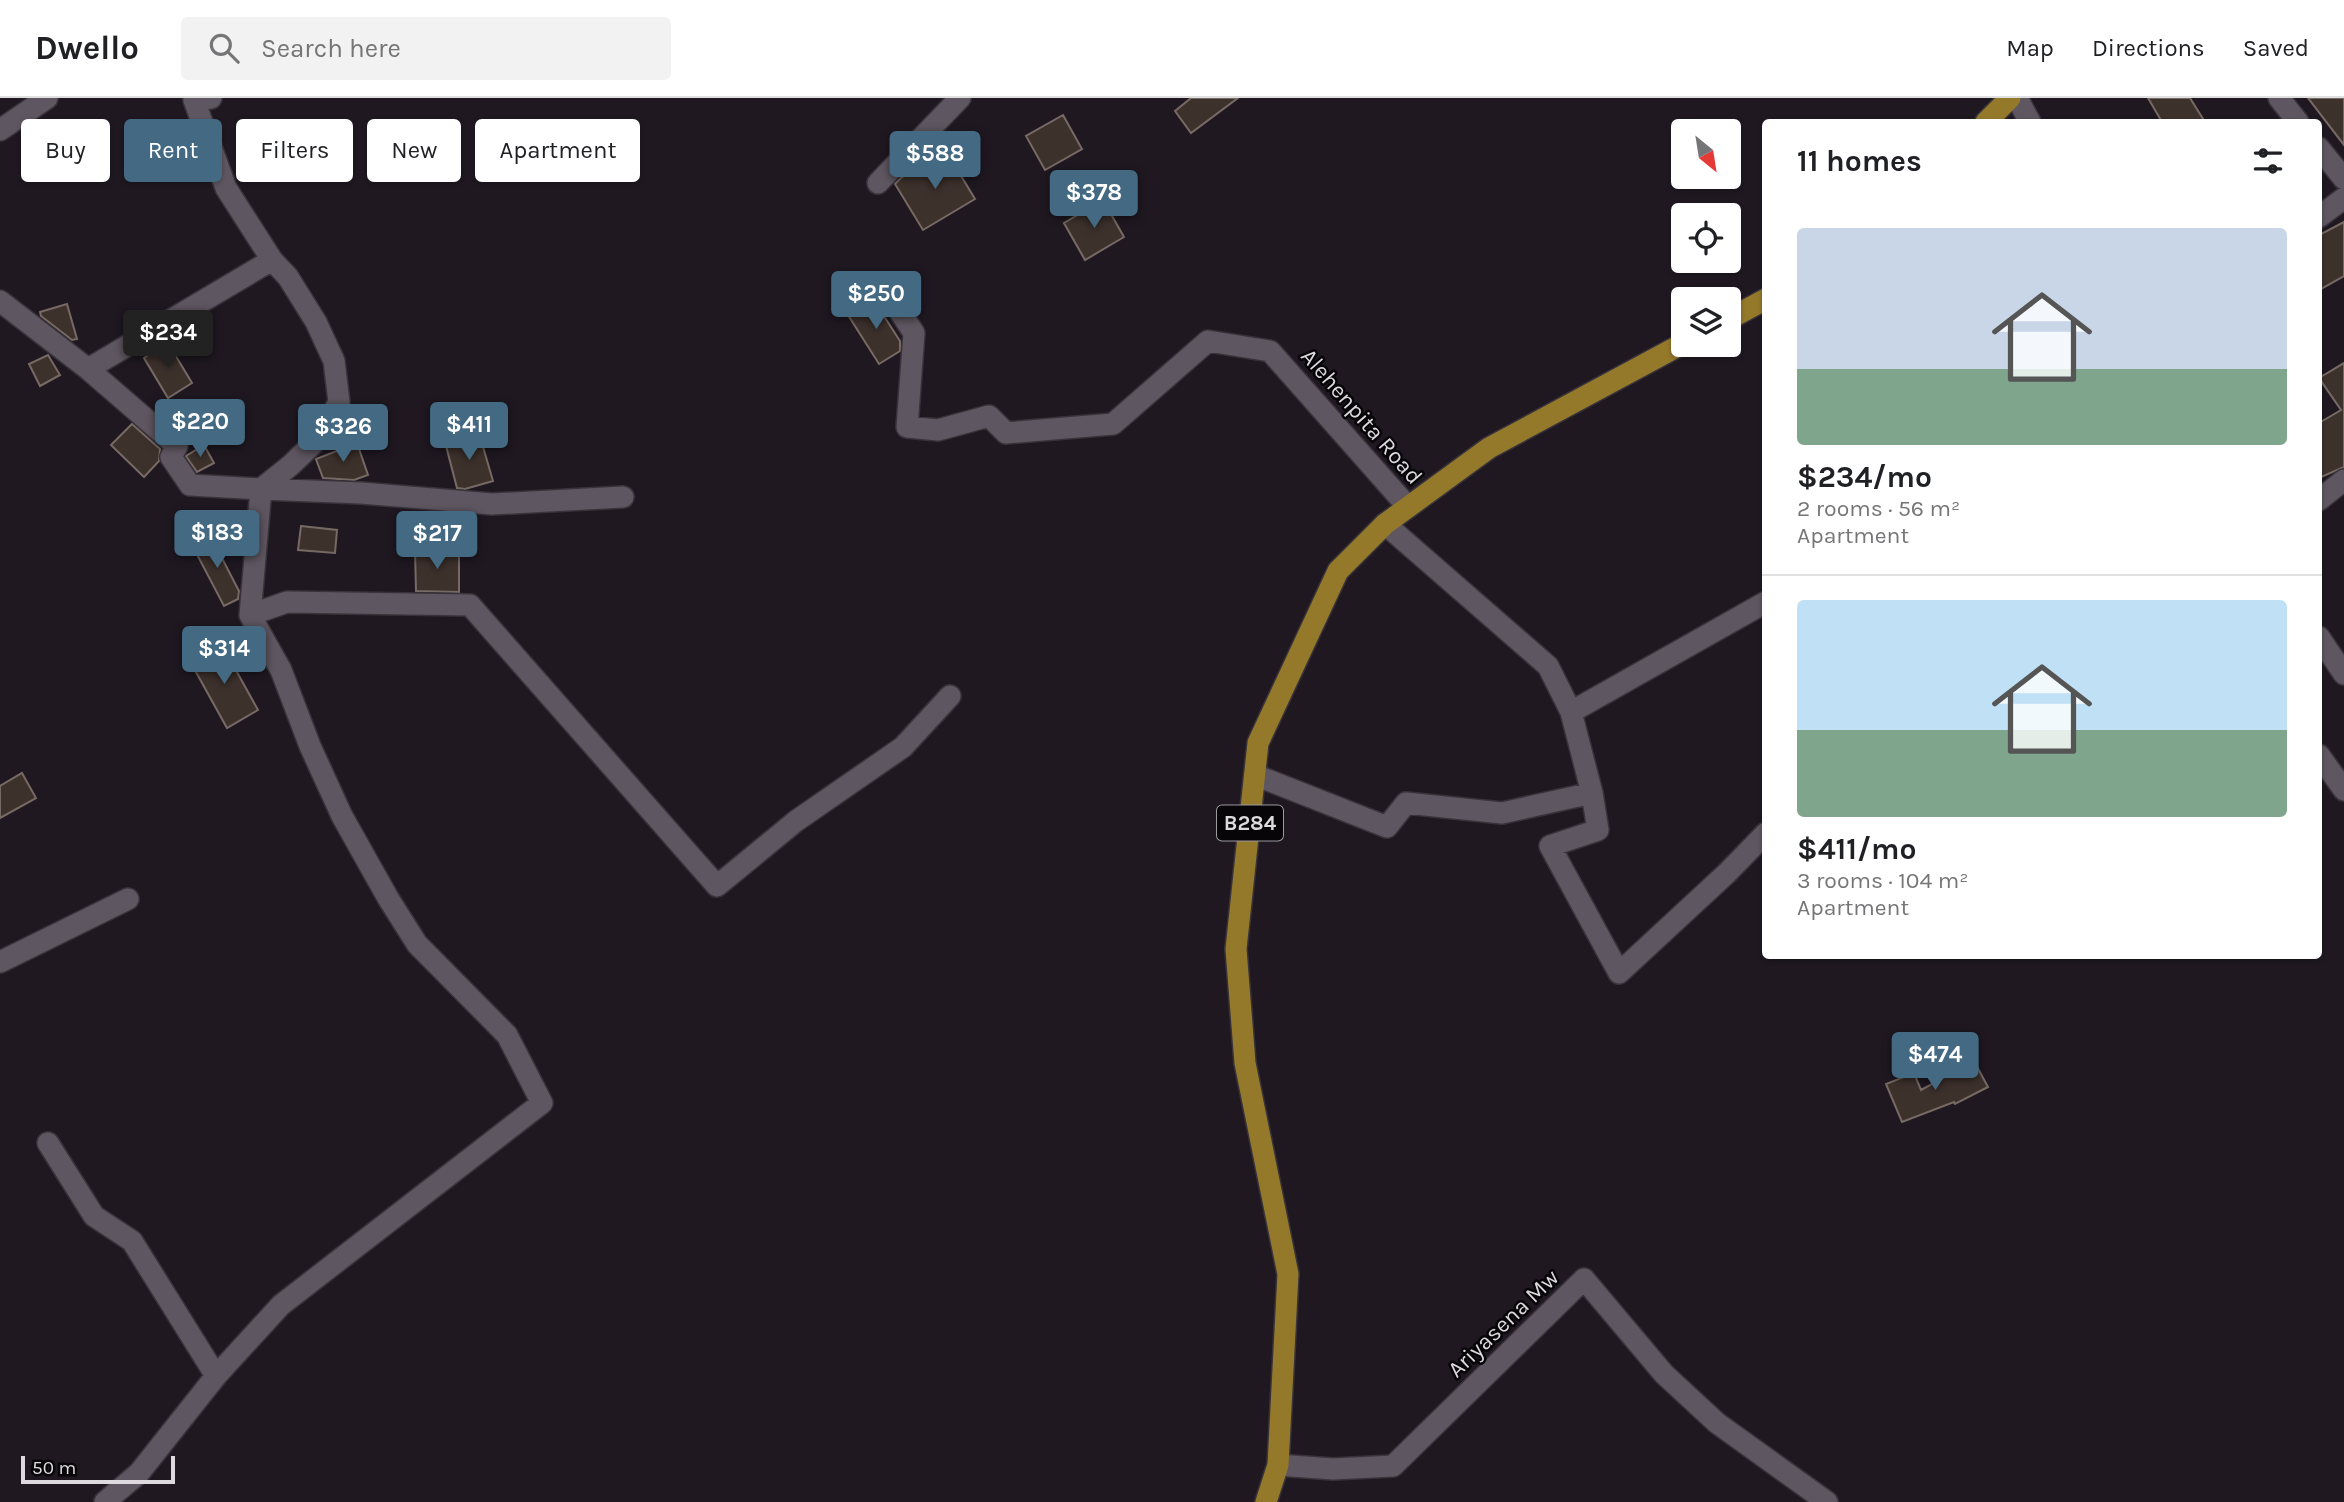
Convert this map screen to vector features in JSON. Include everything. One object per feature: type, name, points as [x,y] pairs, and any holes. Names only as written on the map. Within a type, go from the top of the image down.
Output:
[{"type":"main road","points":[[1989,119],[2010,98]]},
{"type":"main road","points":[[1741,313],[1762,301]]},
{"type":"main road","name":"B284","points":[[1266,1502],[1278,1465],[1288,1273],[1244,1063],[1236,949],[1258,743],[1338,571],[1385,524],[1489,447],[1671,350]]},
{"type":"street","points":[[0,130],[47,98]]},
{"type":"street","points":[[878,183],[960,98]]},
{"type":"street","points":[[2017,98],[2028,119]]},
{"type":"street","points":[[2279,98],[2296,119]]},
{"type":"street","points":[[104,1502],[139,1473],[216,1376],[281,1305],[542,1103],[507,1035],[417,944],[388,898],[342,817],[310,746],[281,670],[250,615],[261,489],[291,466],[320,437],[339,402],[334,361],[316,322],[288,276],[272,260],[226,188],[199,99]]},
{"type":"street","points":[[2322,152],[2344,179]]},
{"type":"street","points":[[2322,215],[2344,198]]},
{"type":"street","points":[[88,369],[272,260]]},
{"type":"street","points":[[0,301],[88,369],[177,446],[171,457],[190,485],[361,493],[492,504],[623,497]]},
{"type":"street","name":"Alehenpita Road","points":[[894,303],[914,333],[906,426],[938,430],[989,416],[1006,433],[1113,424],[1208,341],[1270,351],[1408,507]]},
{"type":"street","points":[[2322,498],[2344,480]]},
{"type":"street","points":[[1385,524],[1548,666],[1571,712],[1592,793],[1598,830],[1550,846],[1619,973],[1762,837]]},
{"type":"street","points":[[250,615],[287,602],[470,605],[717,886],[796,821],[903,747],[950,696]]},
{"type":"street","points":[[1571,712],[1762,604]]},
{"type":"street","points":[[2322,641],[2344,674]]},
{"type":"street","points":[[2322,759],[2344,790]]},
{"type":"street","points":[[1255,775],[1387,827],[1406,803],[1502,813],[1592,793]]},
{"type":"street","points":[[0,962],[128,899]]},
{"type":"street","points":[[48,1143],[94,1216],[132,1241],[216,1376]]},
{"type":"street","name":"Ariyasena Mw","points":[[1278,1465],[1333,1469],[1393,1466],[1584,1279],[1664,1374],[1717,1423],[1827,1502]]},
{"type":"building","points":[[1191,98],[1238,98],[1191,133],[1175,111]]},
{"type":"building","points":[[2148,98],[2190,98],[2203,119],[2160,119]]},
{"type":"building","points":[[2308,98],[2344,98],[2344,145]]},
{"type":"building","points":[[1063,115],[1082,149],[1045,170],[1026,136]]},
{"type":"building","points":[[946,151],[975,199],[923,230],[895,184]]},
{"type":"building","points":[[1103,200],[1124,237],[1085,260],[1064,223]]},
{"type":"building","points":[[2344,222],[2344,276],[2322,288],[2322,233]]},
{"type":"building","points":[[873,299],[900,341],[900,351],[879,364],[848,315]]},
{"type":"building","points":[[67,304],[77,339],[72,340],[41,316],[40,312]]},
{"type":"building","points":[[168,343],[192,383],[168,398],[144,358]]},
{"type":"building","points":[[48,355],[60,375],[40,386],[29,364]]},
{"type":"building","points":[[2344,363],[2344,467],[2322,477],[2322,421],[2341,410],[2322,382],[2322,376]]},
{"type":"building","points":[[132,424],[160,449],[159,461],[144,477],[111,445]]},
{"type":"building","points":[[479,433],[493,481],[465,489],[457,488],[445,442]]},
{"type":"building","points":[[357,443],[368,475],[354,480],[323,478],[316,459]]},
{"type":"building","points":[[204,445],[214,463],[197,472],[186,456]]},
{"type":"building","points":[[301,526],[337,530],[335,553],[298,550]]},
{"type":"building","points":[[210,535],[239,591],[238,599],[224,606],[192,545]]},
{"type":"building","points":[[415,550],[459,550],[459,592],[416,591]]},
{"type":"building","points":[[222,645],[258,710],[227,728],[191,663]]},
{"type":"building","points":[[22,773],[36,798],[0,818],[0,786]]},
{"type":"building","points":[[1974,1061],[1988,1087],[1955,1104],[1954,1102],[1902,1122],[1886,1084],[1914,1073],[1921,1090]]}]
